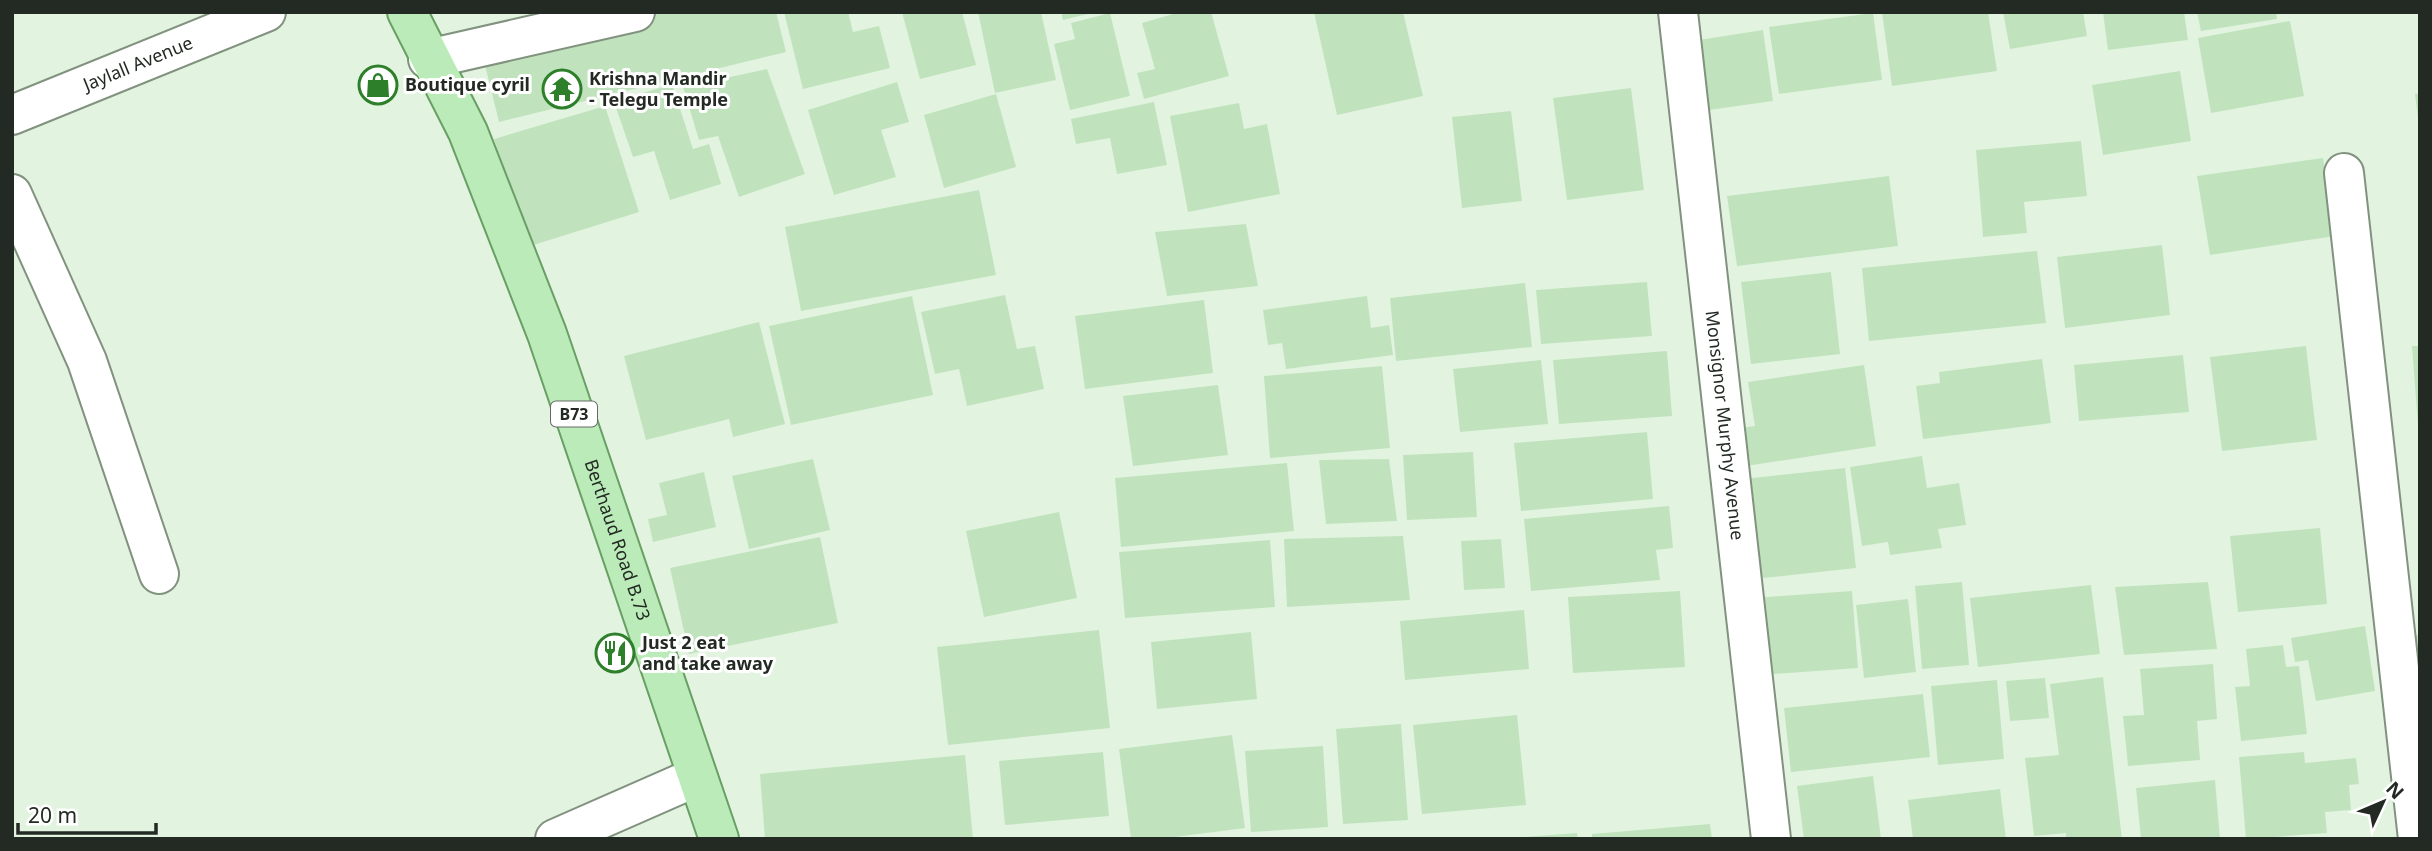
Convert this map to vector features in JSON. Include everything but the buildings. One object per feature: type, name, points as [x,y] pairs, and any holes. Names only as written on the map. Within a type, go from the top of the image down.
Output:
[{"type":"main road","name":"Berthaud Road B.73","points":[[407,12],[428,60],[468,132],[547,334],[719,839]]},
{"type":"street","name":"Jaylall Avenue","points":[[12,116],[266,12]]},
{"type":"street","points":[[428,60],[635,12]]},
{"type":"street","name":"Monsignor Murphy Avenue","points":[[1678,12],[1771,839]]},
{"type":"street","points":[[2344,173],[2418,839]]},
{"type":"street","points":[[12,194],[87,362],[159,574]]},
{"type":"street","points":[[555,839],[696,777]]},
{"type":"place","name":"Boutique cyril","points":[[378,85]]},
{"type":"place","name":"Krishna Mandir - Telegu Temple","points":[[562,89]]},
{"type":"place","name":"Just 2 eat and take away","points":[[615,653]]}]
